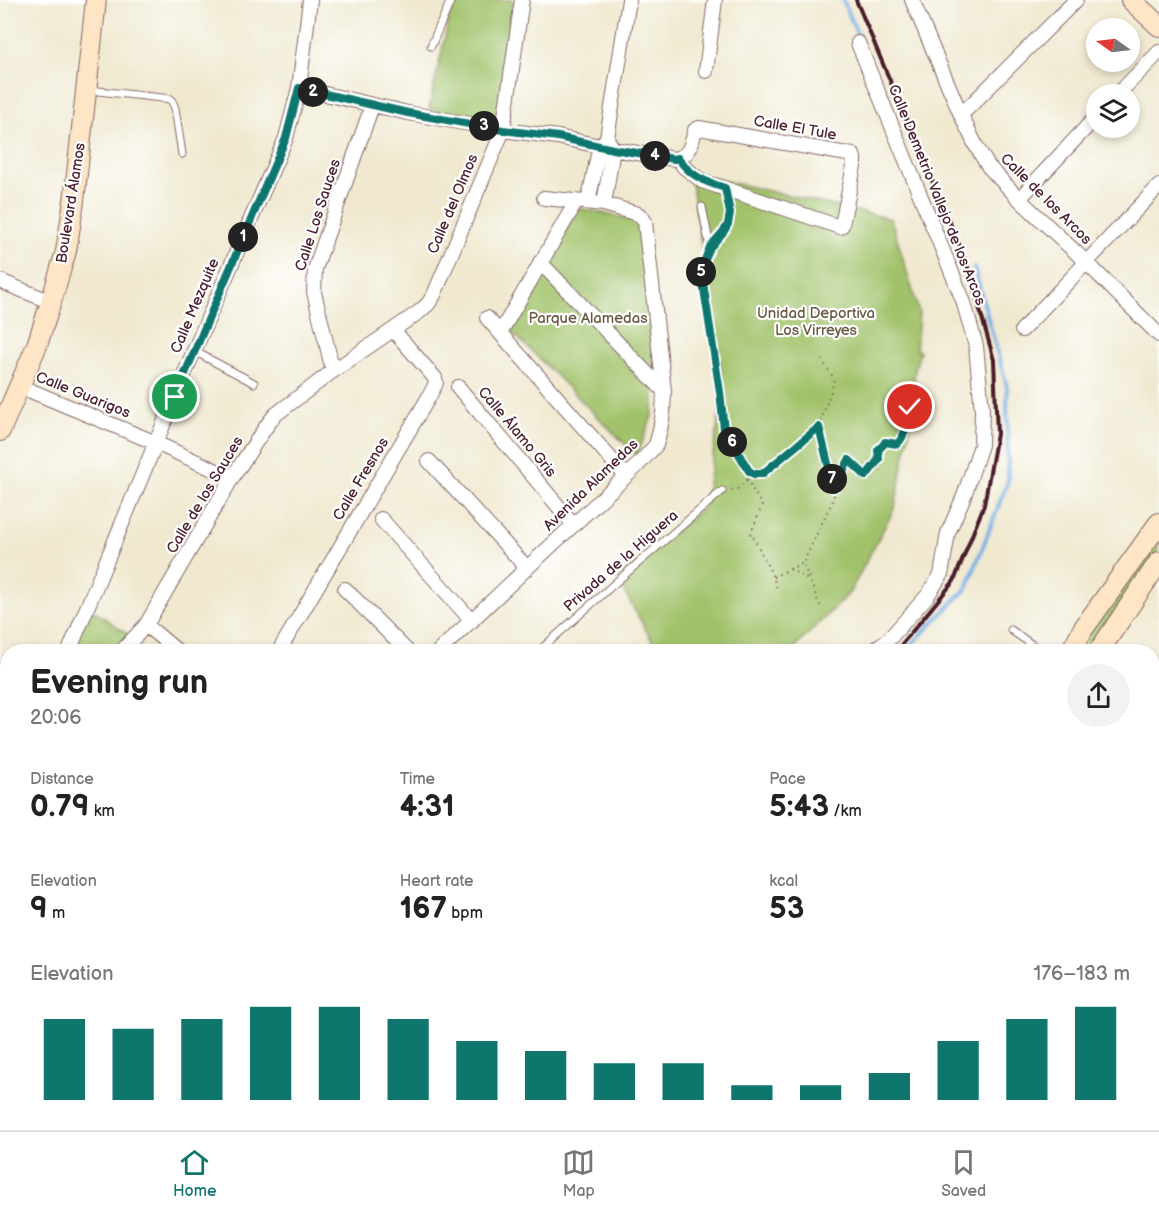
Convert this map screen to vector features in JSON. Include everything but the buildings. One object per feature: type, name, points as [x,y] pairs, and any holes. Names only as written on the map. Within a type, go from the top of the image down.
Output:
[{"type":"main road","name":"Boulevard Álamos","points":[[0,431],[37,345],[66,251],[74,201],[96,0]]},
{"type":"main road","points":[[1131,0],[1159,26]]},
{"type":"main road","points":[[1075,644],[1083,629],[1159,523]]},
{"type":"main road","points":[[1104,644],[1159,562]]},
{"type":"street","name":"Calle Mezquite","points":[[72,644],[286,138],[299,88],[310,0]]},
{"type":"street","name":"Calle del Olmos","points":[[333,371],[419,312],[434,295],[503,130],[522,0]]},
{"type":"street","points":[[604,204],[607,145],[629,0]]},
{"type":"street","points":[[706,71],[715,0]]},
{"type":"street","name":"Calle de los Arcos","points":[[912,0],[961,115],[988,166],[1018,199],[1158,331]]},
{"type":"street","points":[[961,115],[1076,0]]},
{"type":"street","name":"Calle Demetrio Vallejo de los Arcos","points":[[858,44],[963,300],[976,346],[982,410],[981,445],[964,496],[948,533],[941,575],[927,596],[882,644]]},
{"type":"street","points":[[1128,84],[1159,52]]},
{"type":"street","points":[[299,88],[372,105],[503,130],[678,158]]},
{"type":"street","name":"Calle Los Sauces","points":[[333,371],[314,292],[315,270],[372,105]]},
{"type":"street","name":"Calle El Tule","points":[[699,128],[851,155],[854,158],[840,227],[725,188],[702,181],[684,167],[678,158],[682,158],[687,153],[695,130],[699,128]]},
{"type":"street","points":[[1018,199],[1086,128]]},
{"type":"street","points":[[500,333],[540,262],[582,202],[607,145]]},
{"type":"street","points":[[1022,330],[1159,186]]},
{"type":"street","name":"Avenida Alamedas","points":[[447,644],[647,457],[656,445],[660,430],[664,391],[645,222],[638,214],[604,204],[544,198]]},
{"type":"street","points":[[540,262],[664,391]]},
{"type":"street","points":[[0,281],[51,302]]},
{"type":"street","points":[[487,318],[626,476]]},
{"type":"street","name":"Calle Fresnos","points":[[283,644],[436,383],[435,378],[393,330]]},
{"type":"street","name":"Calle de los Sauces","points":[[128,644],[146,625],[232,478],[265,428],[275,415],[333,371]]},
{"type":"street","name":"Calle Guarigos","points":[[19,386],[156,443],[232,478]]},
{"type":"street","name":"Calle Álamo Gris","points":[[458,387],[574,525]]},
{"type":"street","points":[[429,461],[526,568]]},
{"type":"street","points":[[381,519],[472,621]]},
{"type":"street","points":[[345,589],[400,644]]},
{"type":"street","points":[[146,625],[169,644]]},
{"type":"lane","points":[[431,46],[451,0]]},
{"type":"lane","points":[[86,89],[171,99],[176,108],[182,154]]},
{"type":"lane","points":[[710,247],[728,224],[730,213],[725,188]]},
{"type":"lane","points":[[702,207],[710,247]]},
{"type":"lane","points":[[194,351],[254,383]]},
{"type":"lane","name":"Privada de la Higuera","points":[[547,644],[722,491]]},
{"type":"lane","points":[[1011,630],[1031,644]]},
{"type":"path","points":[[710,247],[701,270],[724,429],[749,471],[762,474],[819,427],[834,382],[822,360]]},
{"type":"path","points":[[881,472],[878,450],[885,442],[897,444],[901,440],[910,407]]},
{"type":"path","points":[[773,577],[803,563],[834,498],[834,488],[819,427]]},
{"type":"path","points":[[834,488],[849,460],[866,476],[879,459]]},
{"type":"path","points":[[722,491],[737,489],[754,474]]},
{"type":"path","points":[[747,479],[762,506],[750,535],[754,538],[777,588]]},
{"type":"path","points":[[803,563],[820,606]]},
{"type":"path","points":[[790,569],[810,581]]},
{"type":"green space","points":[[453,0],[513,0],[499,123],[429,109]]},
{"type":"green space","name":"Unidad Deportiva Los Virreyes","points":[[690,173],[891,219],[919,312],[916,350],[920,351],[915,369],[910,429],[895,507],[850,592],[798,644],[654,644],[617,579],[704,507],[724,388]]},
{"type":"green space","name":"Parque Alamedas","points":[[579,208],[640,221],[656,370],[653,413],[637,456],[508,328]]},
{"type":"green space","points":[[1159,527],[1159,567],[1107,644],[1079,644]]},
{"type":"green space","points":[[89,607],[129,635],[120,644],[74,644]]},
{"type":"waterway","points":[[843,0],[860,41]]},
{"type":"waterway","points":[[912,644],[967,588],[1008,481],[1007,387],[974,268]]},
{"type":"railway","points":[[856,0],[966,261],[994,360],[997,434],[984,505],[954,581],[902,644]]},
{"type":"route","points":[[175,397],[286,138],[299,88],[408,113],[558,137],[613,149],[678,158],[684,167],[702,181],[725,188],[730,213],[728,224],[710,247],[701,270],[724,429],[749,471],[754,474],[762,474],[819,427],[834,488],[849,460],[866,476],[879,459],[878,450],[881,446],[885,442],[897,444],[901,440],[910,407]]}]
